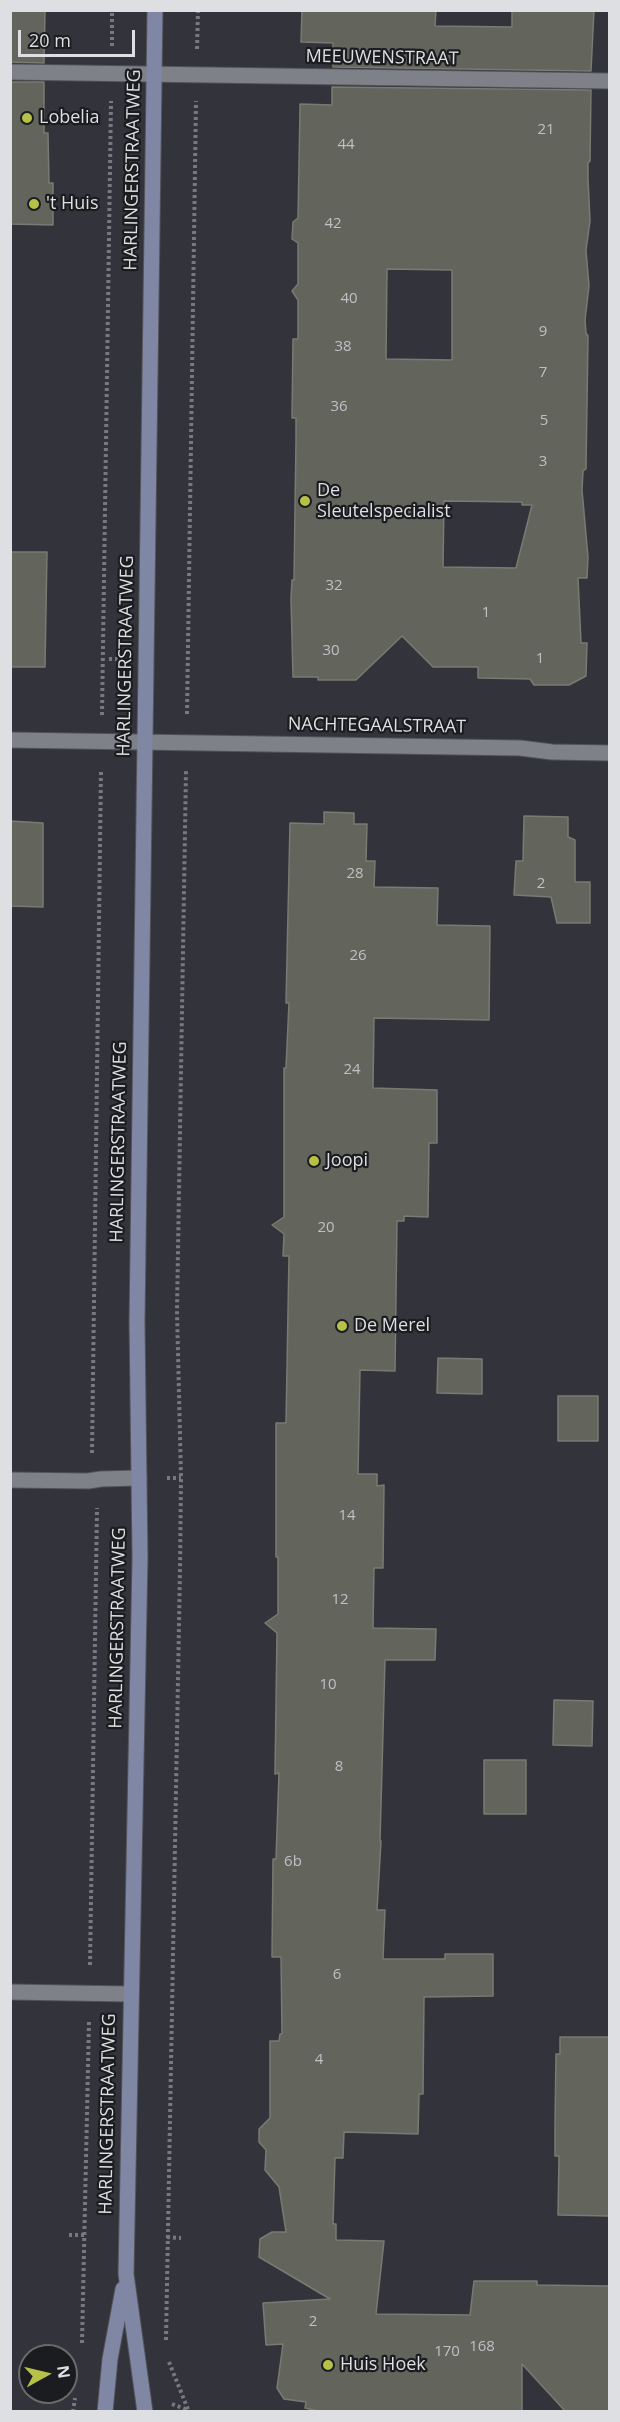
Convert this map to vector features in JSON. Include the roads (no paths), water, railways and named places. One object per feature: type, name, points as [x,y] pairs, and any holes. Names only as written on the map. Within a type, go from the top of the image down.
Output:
[{"type":"main road","name":"HARLINGERSTRAATWEG","points":[[145,2412],[126,2274],[140,1558],[136,1321],[155,10]]},
{"type":"main road","name":"HARLINGERSTRAATWEG","points":[[105,2412],[110,2359],[126,2274]]},
{"type":"street","name":"MEEUWENSTRAAT","points":[[10,72],[609,81]]},
{"type":"street","name":"NACHTEGAALSTRAAT","points":[[10,740],[508,748],[552,752],[609,753]]},
{"type":"street","points":[[10,1480],[139,1478]]},
{"type":"street","points":[[10,1992],[130,1994]]},
{"type":"place","name":"Lobelia","points":[[27,118]]},
{"type":"place","name":"'t Huis","points":[[34,204]]},
{"type":"place","name":"De Sleutelspecialist","points":[[305,501]]},
{"type":"place","name":"Joopi","points":[[314,1161]]},
{"type":"place","name":"De Merel","points":[[342,1326]]},
{"type":"place","name":"Huis Hoek","points":[[328,2365]]}]
